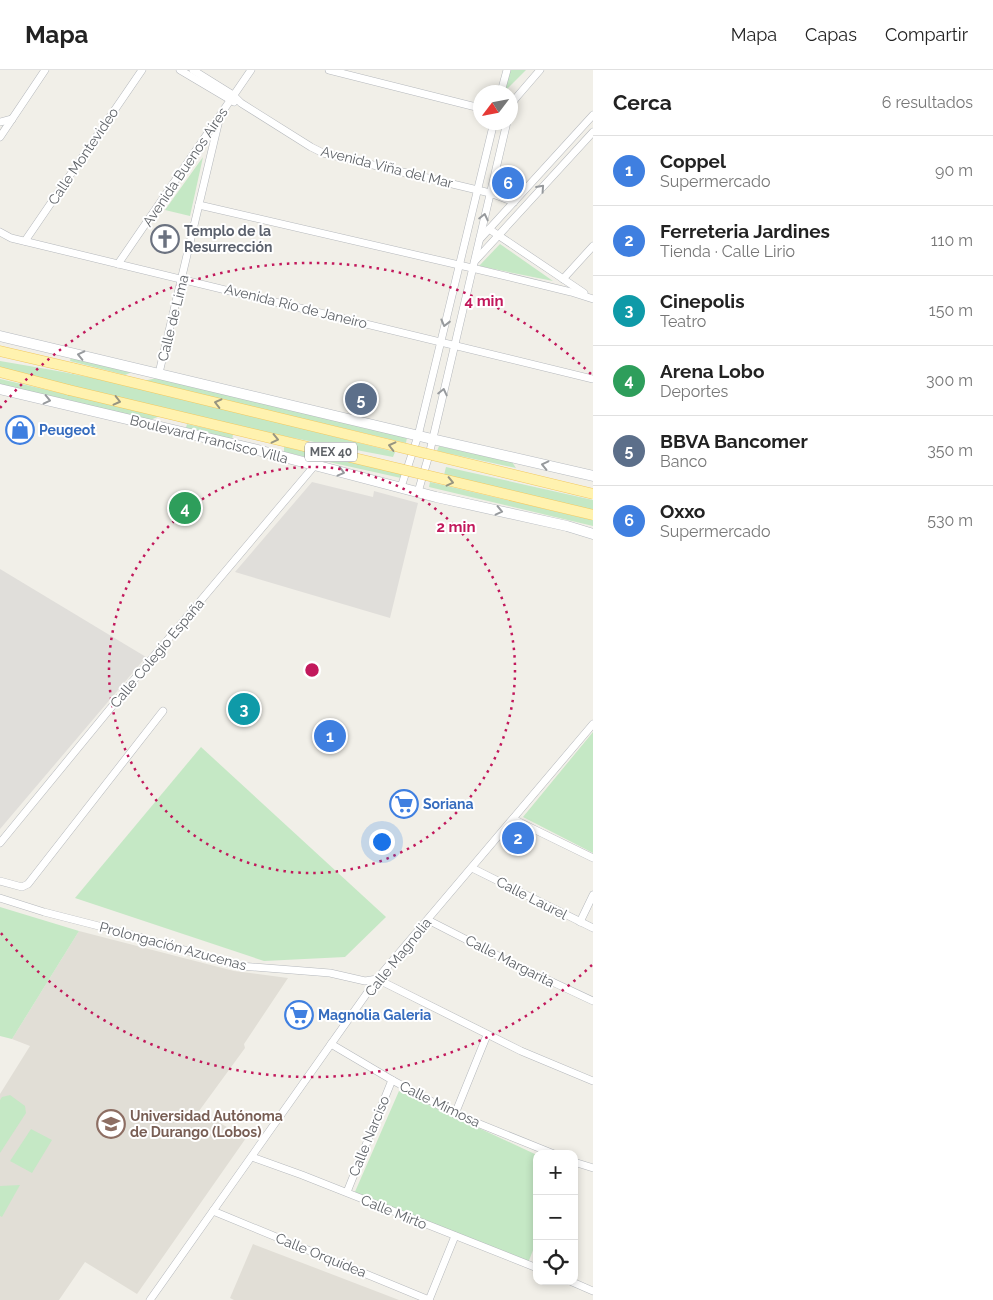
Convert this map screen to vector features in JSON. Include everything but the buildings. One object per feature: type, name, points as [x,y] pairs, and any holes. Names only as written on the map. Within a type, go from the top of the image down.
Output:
[{"type":"main road","name":"MEX 40","points":[[0,351],[593,494]]},
{"type":"main road","name":"Boulevard Francisco Villa","points":[[0,372],[593,515]]},
{"type":"street","points":[[0,137],[46,70]]},
{"type":"street","name":"Calle Montevideo","points":[[25,241],[142,70]]},
{"type":"street","name":"Avenida Viña del Mar","points":[[180,70],[232,97]]},
{"type":"street","name":"Avenida Viña del Mar","points":[[193,70],[232,97],[235,102],[241,103],[311,147],[323,152],[490,193],[514,202]]},
{"type":"street","name":"Avenida Buenos Aires","points":[[118,264],[251,70]]},
{"type":"street","points":[[329,70],[473,106]]},
{"type":"street","points":[[504,85],[507,70]]},
{"type":"street","points":[[518,97],[540,70]]},
{"type":"street","points":[[479,240],[593,115]]},
{"type":"street","name":"Calle de Lima","points":[[159,373],[220,116]]},
{"type":"street","points":[[0,122],[12,119]]},
{"type":"street","points":[[400,487],[418,436],[492,130]]},
{"type":"street","points":[[418,492],[505,130]]},
{"type":"street","points":[[473,265],[593,132]]},
{"type":"street","points":[[199,205],[459,265],[473,265],[593,299]]},
{"type":"street","points":[[489,229],[593,299]]},
{"type":"street","name":"Avenida Río de Janeiro","points":[[0,232],[4,236],[593,379]]},
{"type":"street","points":[[563,279],[593,246]]},
{"type":"street","points":[[0,336],[432,440],[593,476]]},
{"type":"street","name":"Boulevard Francisco Villa","points":[[2,392],[254,449],[418,492],[593,534]]},
{"type":"street","name":"Calle Colegio España","points":[[0,843],[314,465]]},
{"type":"street","points":[[0,881],[22,887],[28,884],[163,711]]},
{"type":"street","name":"Calle Magnolia","points":[[150,1300],[378,979],[593,724]]},
{"type":"street","points":[[513,819],[593,858]]},
{"type":"street","name":"Calle Laurel","points":[[472,868],[593,928]]},
{"type":"street","points":[[580,922],[593,895]]},
{"type":"street","name":"Prolongación Azucenas","points":[[0,898],[240,966],[330,973],[365,981],[378,979]]},
{"type":"street","name":"Calle Margarita","points":[[428,920],[544,979],[593,1001]]},
{"type":"street","points":[[378,979],[487,1035],[593,1081]]},
{"type":"street","points":[[456,1114],[487,1035]]},
{"type":"street","name":"Calle Mimosa","points":[[331,1044],[392,1080],[456,1114],[544,1150]]},
{"type":"street","name":"Calle Narciso","points":[[347,1192],[392,1080]]},
{"type":"street","name":"Calle Mirto","points":[[252,1156],[533,1265]]},
{"type":"street","points":[[578,1164],[593,1168]]},
{"type":"street","name":"Calle Orquídea","points":[[213,1211],[429,1300]]},
{"type":"street","points":[[429,1300],[455,1236]]},
{"type":"street","points":[[578,1284],[593,1291]]},
{"type":"shaded area","points":[[312,482],[373,497],[374,491],[418,503],[390,618],[235,572]]},
{"type":"shaded area","points":[[0,569],[146,657],[0,829]]},
{"type":"shaded area","name":"Universidad Autónoma de Durango (Lobos)","points":[[79,931],[234,971],[288,978],[244,1044],[245,1048],[199,1111],[246,1138],[137,1294],[85,1262],[59,1300],[0,1300],[0,1094],[30,1046],[12,1039]]},
{"type":"shaded area","points":[[253,1244],[399,1300],[234,1300],[230,1298]]},
{"type":"green space","points":[[509,70],[526,70],[511,85],[506,85]]},
{"type":"green space","points":[[203,157],[190,216],[165,210]]},
{"type":"green space","points":[[500,244],[553,281],[479,266]]},
{"type":"green space","points":[[71,357],[132,372],[125,375],[70,361]]},
{"type":"green space","points":[[0,361],[149,390],[395,452],[393,457],[262,432],[0,369]]},
{"type":"green space","points":[[157,378],[407,437],[406,443],[143,381]]},
{"type":"green space","points":[[0,379],[160,416],[150,420],[0,386]]},
{"type":"green space","points":[[187,424],[233,434],[232,440],[186,428]]},
{"type":"green space","points":[[284,446],[402,473],[401,478],[284,452]]},
{"type":"green space","points":[[439,446],[512,462],[516,468],[437,451]]},
{"type":"green space","points":[[446,467],[593,500],[593,512],[444,475]]},
{"type":"green space","points":[[430,482],[593,520],[593,526],[429,487]]},
{"type":"green space","points":[[593,732],[593,853],[523,817]]},
{"type":"green space","points":[[201,747],[386,917],[345,957],[264,961],[75,898]]},
{"type":"green space","points":[[0,907],[79,931],[12,1039],[0,1036]]},
{"type":"green space","points":[[399,1091],[533,1153],[533,1250],[528,1263],[354,1194]]},
{"type":"green space","points":[[10,1095],[25,1106],[26,1113],[0,1153],[0,1100],[2,1097]]},
{"type":"green space","points":[[31,1129],[52,1140],[32,1173],[10,1161]]},
{"type":"green space","points":[[20,1185],[2,1217],[0,1216],[0,1186]]},
{"type":"place","name":"Oxxo","points":[[508,183]]},
{"type":"place","name":"Templo de la Resurrección","points":[[165,239]]},
{"type":"place","name":"BBVA Bancomer","points":[[361,399]]},
{"type":"place","name":"Peugeot","points":[[20,430]]},
{"type":"place","name":"Arena Lobo","points":[[185,508]]},
{"type":"place","name":"Cinepolis","points":[[244,709]]},
{"type":"place","name":"Coppel","points":[[330,736]]},
{"type":"place","name":"Soriana","points":[[404,804]]},
{"type":"place","name":"Ferreteria Jardines","points":[[518,838]]},
{"type":"place","name":"Magnolia Galeria","points":[[299,1015]]},
{"type":"place","name":"Universidad Autónoma de Durango (Lobos)","points":[[111,1124]]}]
